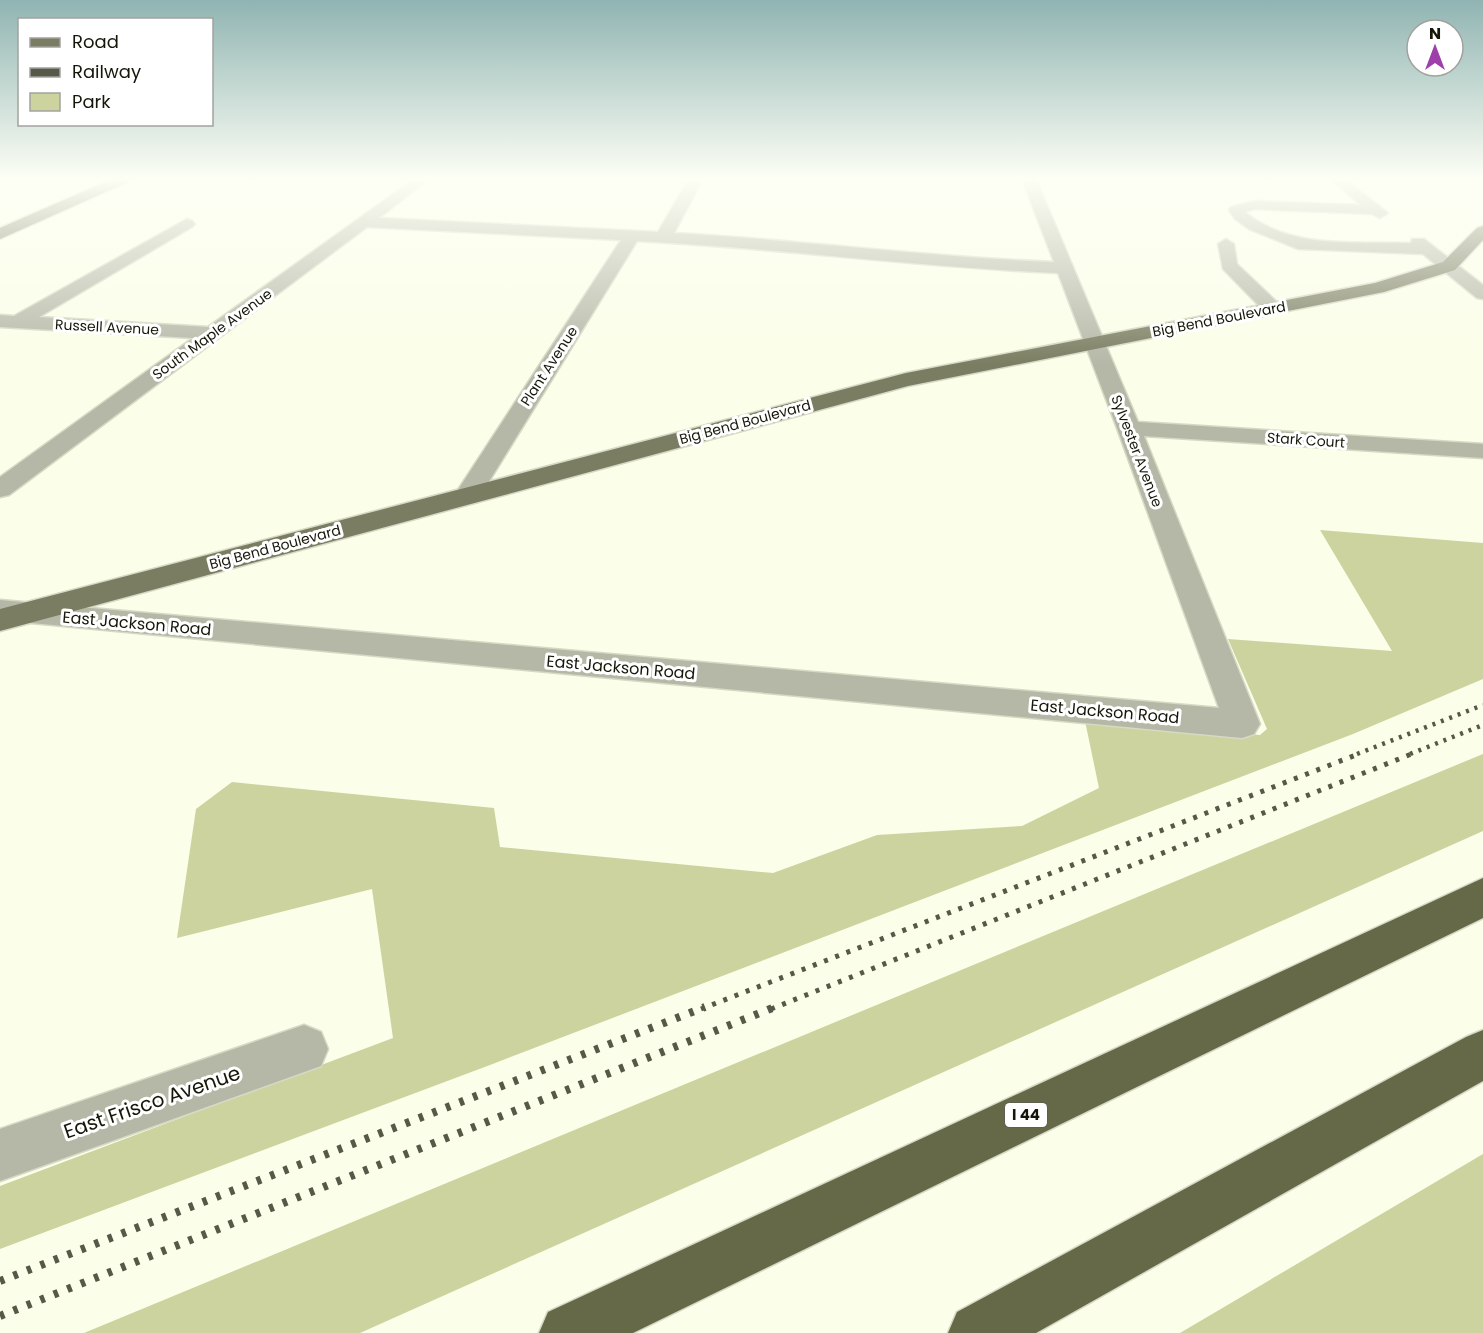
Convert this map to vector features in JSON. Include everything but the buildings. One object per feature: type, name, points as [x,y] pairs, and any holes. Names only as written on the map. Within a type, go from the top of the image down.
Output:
[{"type":"highway","name":"I 44","points":[[569,1333],[1483,897]]},
{"type":"highway","points":[[978,1333],[1483,1054]]},
{"type":"main road","name":"Big Bend Boulevard","points":[[9,615],[906,380],[1378,288],[1449,266],[1473,241]]},
{"type":"street","points":[[9,321],[159,241]]},
{"type":"street","name":"South Maple Avenue","points":[[0,489],[338,241]]},
{"type":"street","name":"Plant Avenue","points":[[466,496],[629,241]]},
{"type":"street","points":[[726,241],[781,244],[964,264],[1066,268]]},
{"type":"street","name":"Sylvester Avenue","points":[[1055,241],[1242,724]]},
{"type":"street","points":[[1290,241],[1298,244],[1426,249]]},
{"type":"street","points":[[1416,241],[1483,294]]},
{"type":"street","points":[[1226,244],[1229,265],[1273,309]]},
{"type":"street","name":"Russell Avenue","points":[[9,321],[214,333]]},
{"type":"street","name":"Stark Court","points":[[1129,428],[1483,451]]},
{"type":"street","name":"East Jackson Road","points":[[9,615],[1242,724]]},
{"type":"street","name":"East Frisco Avenue","points":[[0,1155],[304,1049]]},
{"type":"green space","points":[[1320,530],[1483,543],[1483,679],[1353,734],[490,1065],[0,1249],[0,1186],[393,1038],[372,889],[177,938],[196,809],[232,782],[494,808],[500,847],[773,873],[877,835],[1022,826],[1099,788],[1085,721],[1260,735],[1267,729],[1228,639],[1392,651]]},
{"type":"green space","points":[[1483,754],[1483,831],[360,1333],[84,1333]]},
{"type":"green space","points":[[1483,1154],[1483,1333],[1180,1333]]},
{"type":"railway","points":[[1357,754],[1483,705]]},
{"type":"railway","points":[[1410,754],[1483,725]]},
{"type":"railway","points":[[701,1009],[1361,753]]},
{"type":"railway","points":[[771,1009],[1414,753]]},
{"type":"railway","points":[[0,1281],[705,1007]]},
{"type":"railway","points":[[0,1316],[775,1007]]}]
